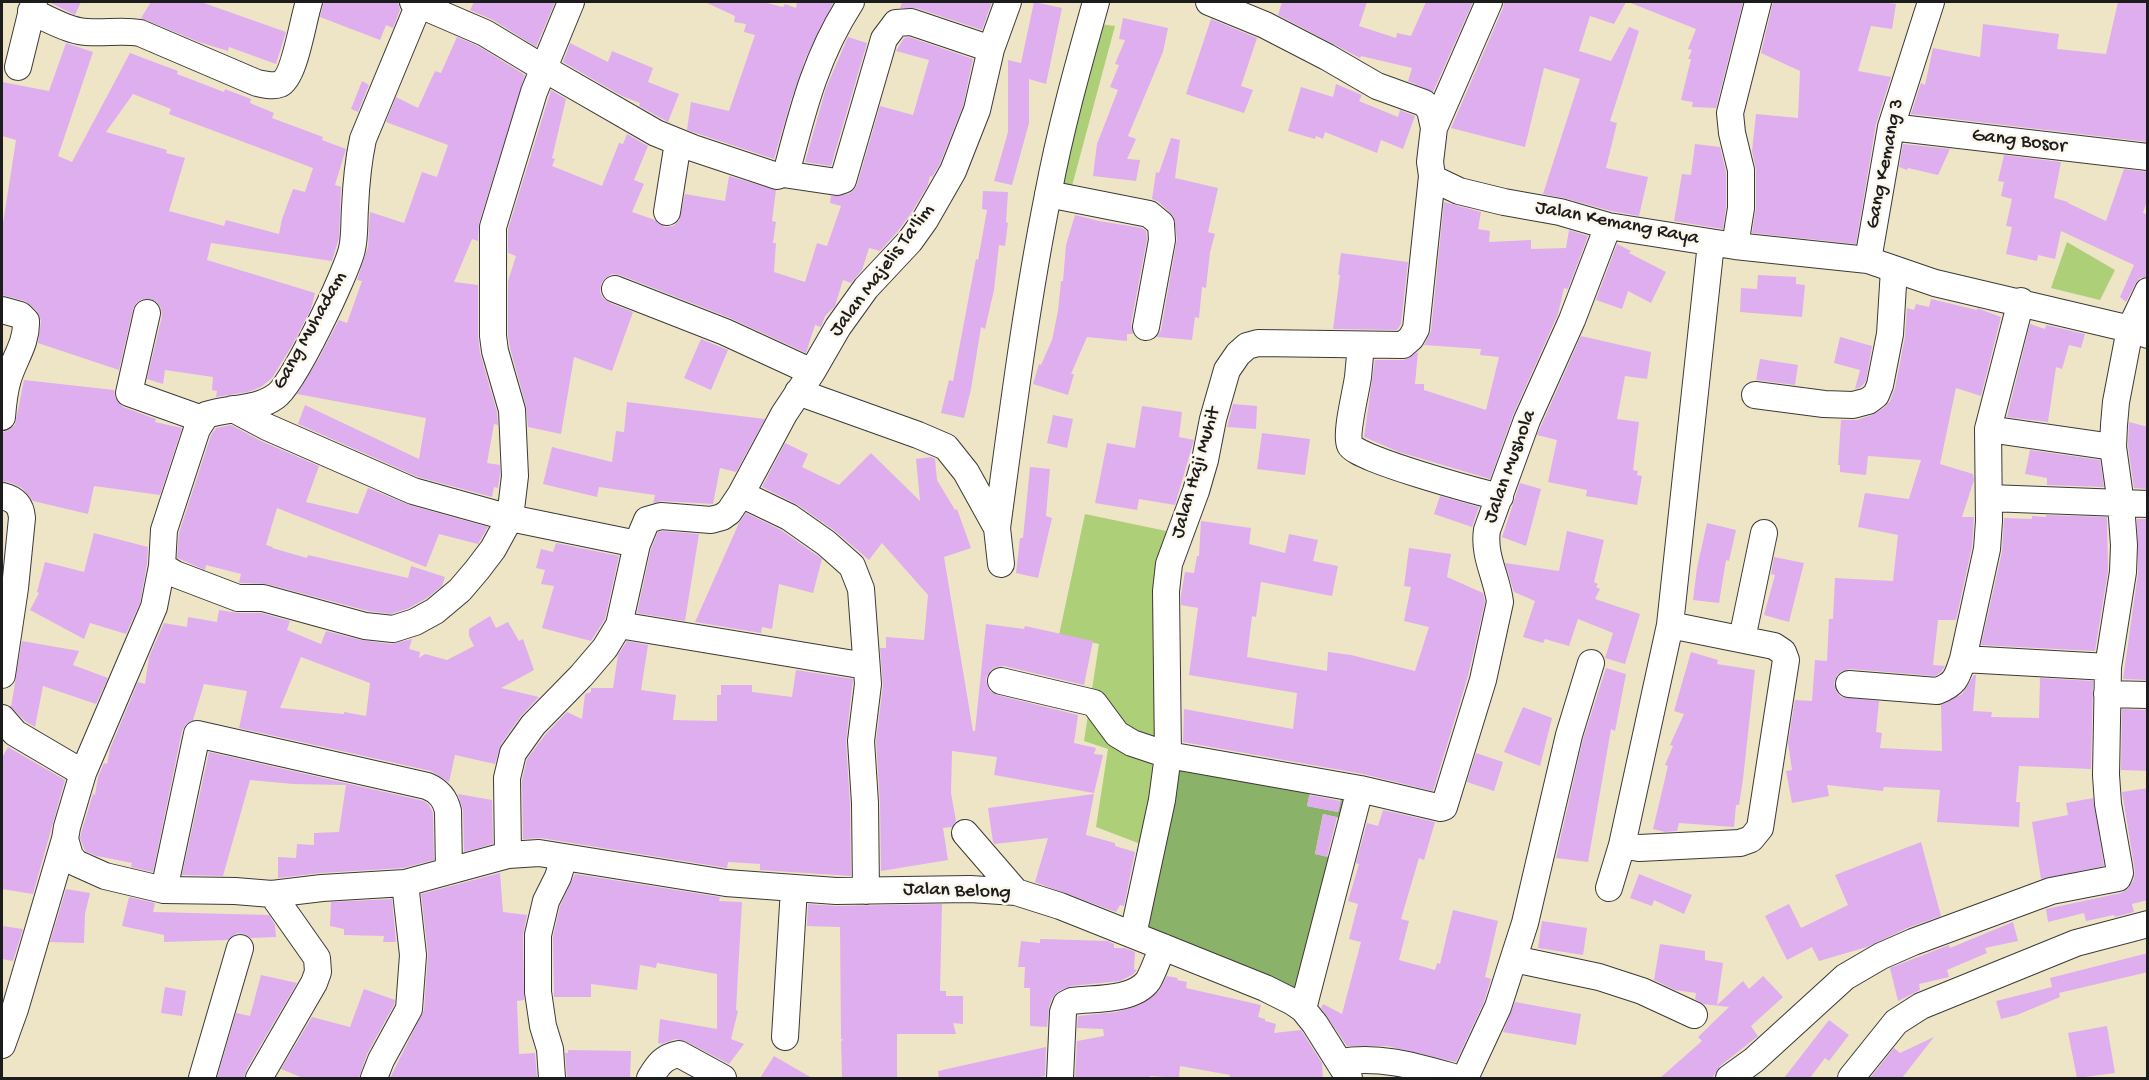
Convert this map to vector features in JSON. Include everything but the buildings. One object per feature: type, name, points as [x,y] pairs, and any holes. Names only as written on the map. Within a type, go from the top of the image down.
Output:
[{"type":"street","points":[[9,74],[33,6],[77,31],[92,33],[124,30],[140,33],[257,82],[270,85],[280,84],[287,77],[297,51],[309,2]]},
{"type":"street","points":[[162,566],[175,574],[238,598],[263,598],[365,626],[393,629],[415,622],[435,611],[460,590],[493,549],[510,518],[515,476],[515,445],[512,410],[496,357],[493,336],[493,227],[506,178],[543,68],[571,2]]},
{"type":"street","points":[[783,174],[808,92],[825,46],[850,2]]},
{"type":"street","name":"Jalan Majelis Ta'lim","points":[[637,544],[647,520],[661,516],[711,520],[729,512],[768,442],[838,327],[866,288],[910,241],[953,171],[977,110],[991,49],[1008,2]]},
{"type":"street","points":[[1001,564],[997,528],[1026,316],[1048,194],[1075,78],[1096,2]]},
{"type":"street","points":[[1209,2],[1264,25],[1377,86],[1424,103],[1430,110],[1434,128]]},
{"type":"street","points":[[1432,176],[1430,162],[1434,128],[1489,2]]},
{"type":"street","points":[[1609,888],[1622,845],[1670,625],[1723,244],[1741,208],[1742,170],[1732,133],[1730,113],[1758,2]]},
{"type":"street","name":"Gang Kemang 3","points":[[1868,260],[1891,126],[1931,2]]},
{"type":"street","points":[[416,3],[485,33],[657,133],[678,142],[767,174],[777,176],[783,174],[837,182],[843,180],[884,39],[896,23],[911,22],[991,49]]},
{"type":"street","name":"Gang Muhadam","points":[[202,419],[212,413],[265,402],[282,391],[341,280],[352,248],[359,156],[363,140],[416,3]]},
{"type":"street","name":"Gang Bosor","points":[[1891,126],[2148,157]]},
{"type":"street","points":[[667,212],[678,142]]},
{"type":"street","name":"Jalan Kemang Raya","points":[[1432,176],[1459,191],[1560,212],[1608,226],[1723,244],[1868,260],[1935,283],[2021,301],[2139,332]]},
{"type":"street","name":"Jalan Haji Muhit","points":[[1133,935],[1162,800],[1168,755],[1166,591],[1169,564],[1196,491],[1227,370],[1247,346],[1258,344],[1403,345],[1412,338],[1416,328],[1432,176]]},
{"type":"street","points":[[1048,194],[1149,214],[1161,224],[1162,240],[1146,327]]},
{"type":"street","name":"Jalan Mushola","points":[[1360,789],[1441,808],[1446,804],[1483,680],[1500,602],[1499,590],[1489,565],[1485,542],[1494,510],[1527,420],[1572,320],[1608,226]]},
{"type":"street","points":[[1755,394],[1853,405],[1868,401],[1876,394],[1880,385],[1890,334],[1894,269]]},
{"type":"street","points":[[615,289],[725,332],[805,382],[946,447],[966,472],[997,528]]},
{"type":"street","points":[[1729,1078],[1754,1060],[1845,976],[1881,956],[2051,891],[2118,878],[2120,873],[2108,804],[2106,775],[2108,667],[2123,572],[2124,545],[2114,447],[2116,402],[2139,332],[2148,291]]},
{"type":"street","points":[[1850,684],[1937,691],[1956,680],[1963,659],[1987,549],[1988,429],[2021,301]]},
{"type":"street","points":[[2,310],[20,315],[26,321],[26,330],[22,347],[8,381],[2,417]]},
{"type":"street","points":[[2,1046],[15,1009],[83,773],[154,607],[162,566],[164,530],[185,461],[202,419],[129,393],[147,313]]},
{"type":"street","points":[[1361,345],[1349,433],[1349,443],[1353,450],[1440,481],[1500,498]]},
{"type":"street","points":[[233,410],[412,491],[510,518],[637,544],[619,625],[605,648],[533,725],[513,753],[507,778],[508,855]]},
{"type":"street","points":[[1988,429],[2114,447]]},
{"type":"street","points":[[741,494],[789,517],[826,543],[852,566],[861,589],[868,684],[861,741],[865,803],[866,891]]},
{"type":"street","points":[[2,496],[17,503],[21,509],[22,518],[15,588],[2,675]]},
{"type":"street","points":[[1989,498],[2148,504]]},
{"type":"street","points":[[1742,639],[1764,533]]},
{"type":"street","points":[[619,625],[866,666]]},
{"type":"street","points":[[1622,845],[1639,848],[1740,843],[1751,839],[1760,828],[1786,660],[1783,652],[1774,646],[1670,625]]},
{"type":"street","points":[[1963,659],[2108,667]]},
{"type":"street","points":[[1465,1078],[1498,1007],[1514,959],[1535,883],[1569,735],[1591,663]]},
{"type":"street","points":[[1001,681],[1094,703],[1117,734],[1132,743],[1168,755],[1360,789],[1303,1009]]},
{"type":"street","points":[[2107,694],[2148,695]]},
{"type":"street","points":[[6,734],[83,773]]},
{"type":"street","points":[[164,890],[197,734],[362,770],[435,789],[446,802],[449,871]]},
{"type":"street","points":[[965,833],[1016,892]]},
{"type":"street","name":"Jalan Belong","points":[[65,839],[70,856],[89,870],[164,890],[272,894],[322,888],[405,883],[508,855],[539,853],[691,878],[794,888],[866,891],[970,889],[1016,892],[1060,906],[1265,988],[1293,1002],[1303,1009],[1344,1070]]},
{"type":"street","points":[[552,1078],[550,1049],[543,1026],[538,992],[538,935],[546,901],[558,878],[564,857]]},
{"type":"street","points":[[374,1078],[381,1060],[409,1009],[413,954],[405,883]]},
{"type":"street","points":[[785,1037],[794,888]]},
{"type":"street","points":[[259,1078],[314,983],[318,972],[317,958],[272,894]]},
{"type":"street","points":[[1851,1078],[1896,1022],[1921,1006],[2076,943],[2148,924]]},
{"type":"street","points":[[1060,1078],[1063,1012],[1066,1004],[1072,1001],[1125,995],[1141,987],[1148,980],[1163,947]]},
{"type":"street","points":[[202,1078],[240,948]]},
{"type":"street","points":[[1514,959],[1599,977],[1642,991],[1694,1015]]},
{"type":"street","points":[[650,1078],[659,1063],[668,1056],[679,1054],[723,1078]]},
{"type":"street","points":[[1344,1070],[1356,1059],[1398,1062],[1457,1078]]},
{"type":"green space","points":[[1099,24],[1115,26],[1072,186],[1058,182]]},
{"type":"green space","points":[[2067,242],[2115,270],[2100,300],[2051,288]]},
{"type":"green space","points":[[1085,514],[1171,532],[1162,721],[1146,846],[1096,827],[1108,749],[1084,741],[1099,644],[1059,635]]},
{"type":"green space","points":[[1168,755],[1360,789],[1303,1009],[1133,935]],"holes":[[[1312,784],[1343,790],[1338,812],[1307,806]],[[1323,814],[1348,820],[1340,859],[1315,854]]]}]
